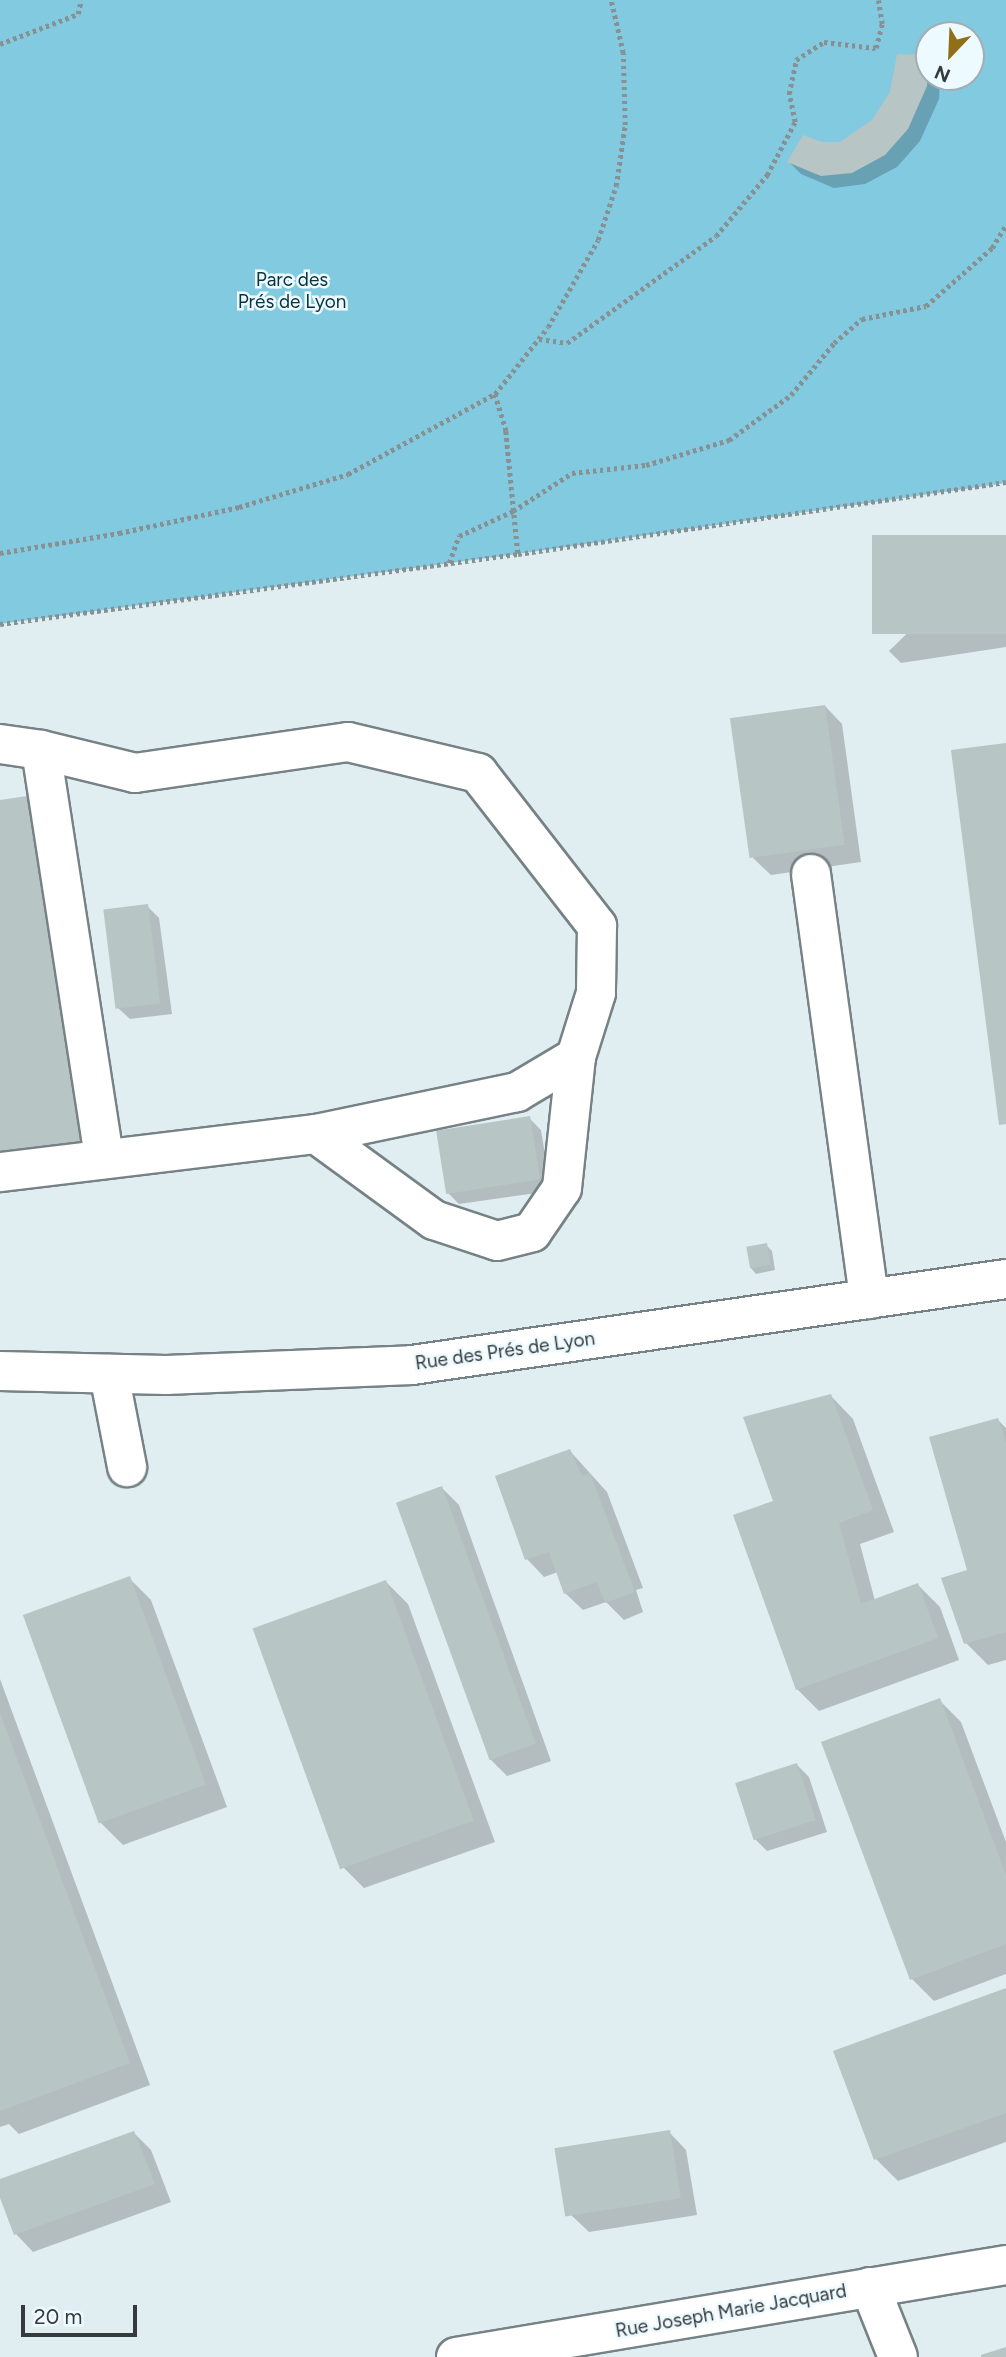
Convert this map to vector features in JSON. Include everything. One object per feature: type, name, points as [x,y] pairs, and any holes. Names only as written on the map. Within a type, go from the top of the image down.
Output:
[{"type":"street","points":[[0,744],[41,750],[135,773],[348,742],[478,773],[597,926],[596,993],[576,1057],[562,1188],[532,1232],[497,1241],[434,1220],[316,1134]]},
{"type":"street","points":[[41,750],[104,1159]]},
{"type":"street","points":[[811,874],[869,1299]]},
{"type":"street","points":[[0,1172],[316,1134],[517,1092],[576,1057]]},
{"type":"street","name":"Rue des Prés de Lyon","points":[[0,1371],[166,1375],[411,1365],[1006,1279]]},
{"type":"street","points":[[109,1374],[127,1467]]},
{"type":"street","name":"Rue Joseph Marie Jacquard","points":[[456,2357],[1006,2265]]},
{"type":"street","points":[[870,2287],[898,2357]]},
{"type":"path","points":[[0,44],[78,14],[81,0]]},
{"type":"path","points":[[0,553],[119,533],[239,507],[348,474],[495,394],[539,339],[598,240],[616,186],[625,125],[623,53],[611,0]]},
{"type":"path","points":[[539,339],[567,343],[716,236],[766,175],[795,122],[789,94],[796,60],[824,43],[876,48],[882,24],[878,0]]},
{"type":"path","points":[[449,563],[459,536],[513,511],[572,473],[646,465],[729,440],[790,396],[834,343],[862,319],[926,306],[992,248],[1006,225]]},
{"type":"path","points":[[495,394],[506,431],[518,554]]},
{"type":"path","points":[[0,624],[518,554],[1006,482]]},
{"type":"green space","name":"Parc des Prés de Lyon","points":[[0,0],[1006,0],[1006,483],[518,554],[0,624]]},
{"type":"building","points":[[897,54],[915,55],[915,91],[925,91],[908,129],[885,155],[852,173],[821,176],[787,162],[803,135],[822,142],[840,142],[872,120],[890,92]]},
{"type":"building","points":[[872,535],[1006,535],[1006,634],[872,634]]},
{"type":"building","points":[[825,705],[845,845],[750,858],[730,718]]},
{"type":"building","points":[[1006,743],[1006,1124],[999,1125],[951,750]]},
{"type":"building","points":[[34,795],[81,1143],[0,1153],[0,800]]},
{"type":"building","points":[[148,904],[160,1003],[116,1009],[103,909]]},
{"type":"building","points":[[530,1116],[540,1179],[446,1194],[436,1131]]},
{"type":"building","points":[[767,1243],[771,1265],[750,1268],[746,1247]]},
{"type":"building","points":[[831,1394],[873,1510],[839,1523],[861,1604],[918,1583],[938,1638],[796,1690],[733,1515],[773,1501],[743,1417]]},
{"type":"building","points":[[998,1418],[1006,1444],[1006,1632],[964,1644],[941,1578],[967,1570],[929,1437]]},
{"type":"building","points":[[570,1449],[582,1476],[590,1473],[635,1592],[605,1603],[597,1582],[564,1594],[549,1552],[525,1560],[495,1476]]},
{"type":"building","points":[[442,1486],[536,1743],[490,1760],[396,1503]]},
{"type":"building","points":[[130,1576],[206,1785],[99,1824],[23,1615]]},
{"type":"building","points":[[386,1580],[474,1821],[340,1869],[253,1629]]},
{"type":"building","points":[[940,1698],[1006,1875],[1006,1944],[910,1980],[821,1742]]},
{"type":"building","points":[[0,1713],[130,2063],[0,2111]]},
{"type":"building","points":[[797,1763],[816,1820],[754,1840],[735,1783]]},
{"type":"building","points":[[1006,1988],[1006,2113],[874,2160],[833,2051]]},
{"type":"building","points":[[670,2130],[681,2198],[565,2216],[554,2148]]},
{"type":"building","points":[[134,2131],[155,2184],[14,2235],[0,2198],[0,2179]]},
{"type":"building","points":[[1006,2347],[1006,2357],[981,2357],[981,2355]]}]
